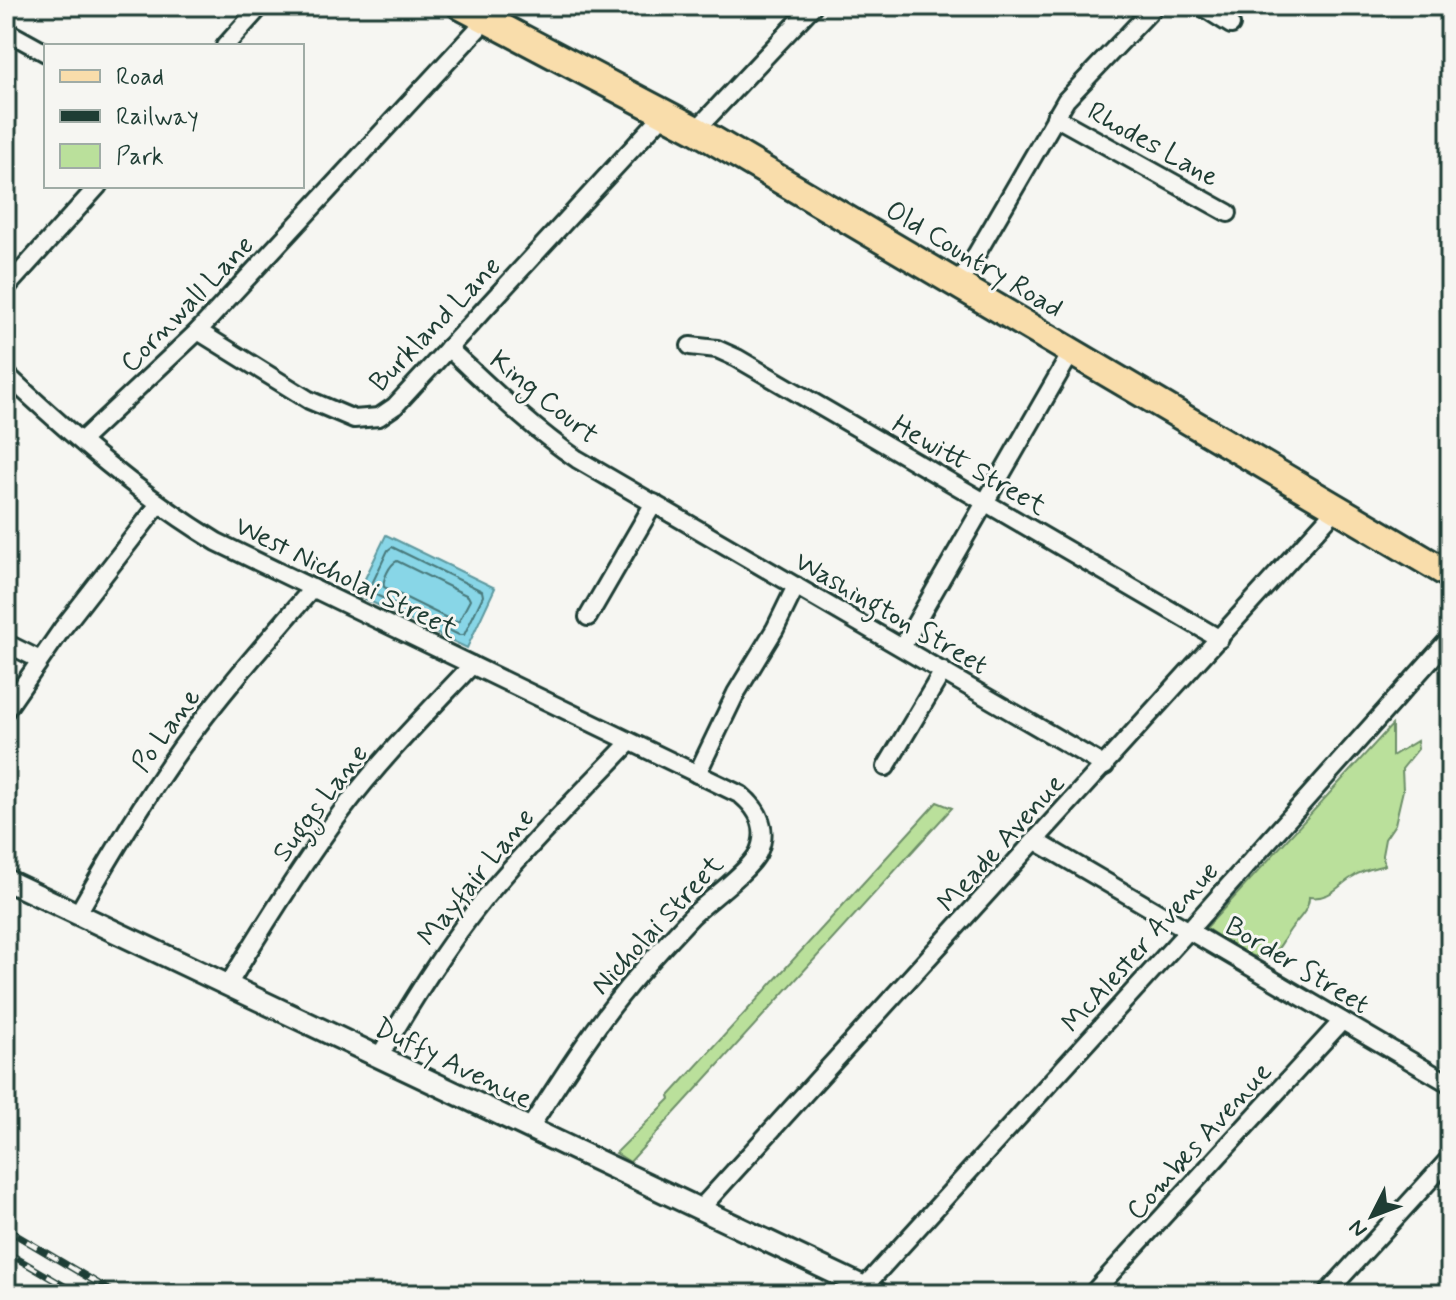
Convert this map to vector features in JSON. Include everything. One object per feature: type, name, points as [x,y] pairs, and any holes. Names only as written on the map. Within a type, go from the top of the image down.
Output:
[{"type":"main road","name":"Old Country Road","points":[[461,6],[696,130],[1450,575]]},
{"type":"street","points":[[227,44],[261,6]]},
{"type":"street","points":[[696,130],[813,6]]},
{"type":"street","points":[[959,284],[1066,100],[1155,6]]},
{"type":"street","points":[[1201,6],[1231,25]]},
{"type":"street","name":"Cornwall Lane","points":[[81,441],[198,331],[486,20]]},
{"type":"street","points":[[6,31],[44,52]]},
{"type":"street","name":"Burkland Lane","points":[[198,331],[309,400],[354,419],[379,417],[395,406],[665,113]]},
{"type":"street","name":"Rhodes Lane","points":[[1055,117],[1228,213]]},
{"type":"street","points":[[6,288],[96,188]]},
{"type":"street","name":"Hewitt Street","points":[[690,346],[717,349],[737,358],[1220,639]]},
{"type":"street","name":"King Court","points":[[448,348],[550,440],[654,503]]},
{"type":"street","points":[[902,647],[1071,353]]},
{"type":"street","name":"West Nicholai Street","points":[[6,374],[118,474],[217,542],[697,774]]},
{"type":"street","points":[[588,617],[654,503]]},
{"type":"street","name":"Washington Street","points":[[654,503],[1105,766]]},
{"type":"street","points":[[6,710],[40,660],[159,504]]},
{"type":"street","name":"Meade Avenue","points":[[700,1209],[1338,507]]},
{"type":"street","points":[[697,774],[736,693],[775,629],[796,586]]},
{"type":"street","name":"Po Lane","points":[[78,913],[135,816],[181,748],[236,677],[313,588]]},
{"type":"street","name":"McAlester Avenue","points":[[871,1291],[1450,638]]},
{"type":"street","points":[[6,643],[40,660]]},
{"type":"street","name":"Suggs Lane","points":[[228,985],[285,890],[343,810],[391,751],[472,665]]},
{"type":"street","points":[[886,767],[943,671]]},
{"type":"street","name":"Mayfair Lane","points":[[379,1057],[426,979],[483,901],[545,829],[630,742]]},
{"type":"street","name":"Nicholai Street","points":[[529,1129],[585,1043],[637,977],[692,917],[759,852],[763,826],[753,805],[741,795],[697,774]]},
{"type":"street","name":"Border Street","points":[[1036,841],[1450,1084]]},
{"type":"street","name":"Duffy Avenue","points":[[6,880],[871,1291]]},
{"type":"street","name":"Combes Avenue","points":[[1092,1294],[1342,1021]]},
{"type":"street","points":[[1326,1294],[1450,1158]]},
{"type":"green space","points":[[1392,725],[1392,756],[1417,741],[1418,749],[1402,769],[1403,790],[1395,824],[1385,839],[1382,855],[1385,865],[1358,874],[1329,894],[1309,897],[1302,915],[1270,955],[1262,957],[1245,953],[1206,928]]},
{"type":"green space","points":[[937,802],[952,808],[630,1162],[616,1153],[670,1099],[669,1096]]},
{"type":"water","points":[[386,535],[495,588],[467,648],[357,595]]},
{"type":"railway","points":[[6,1229],[116,1294]]},
{"type":"railway","points":[[6,1252],[78,1294]]}]
